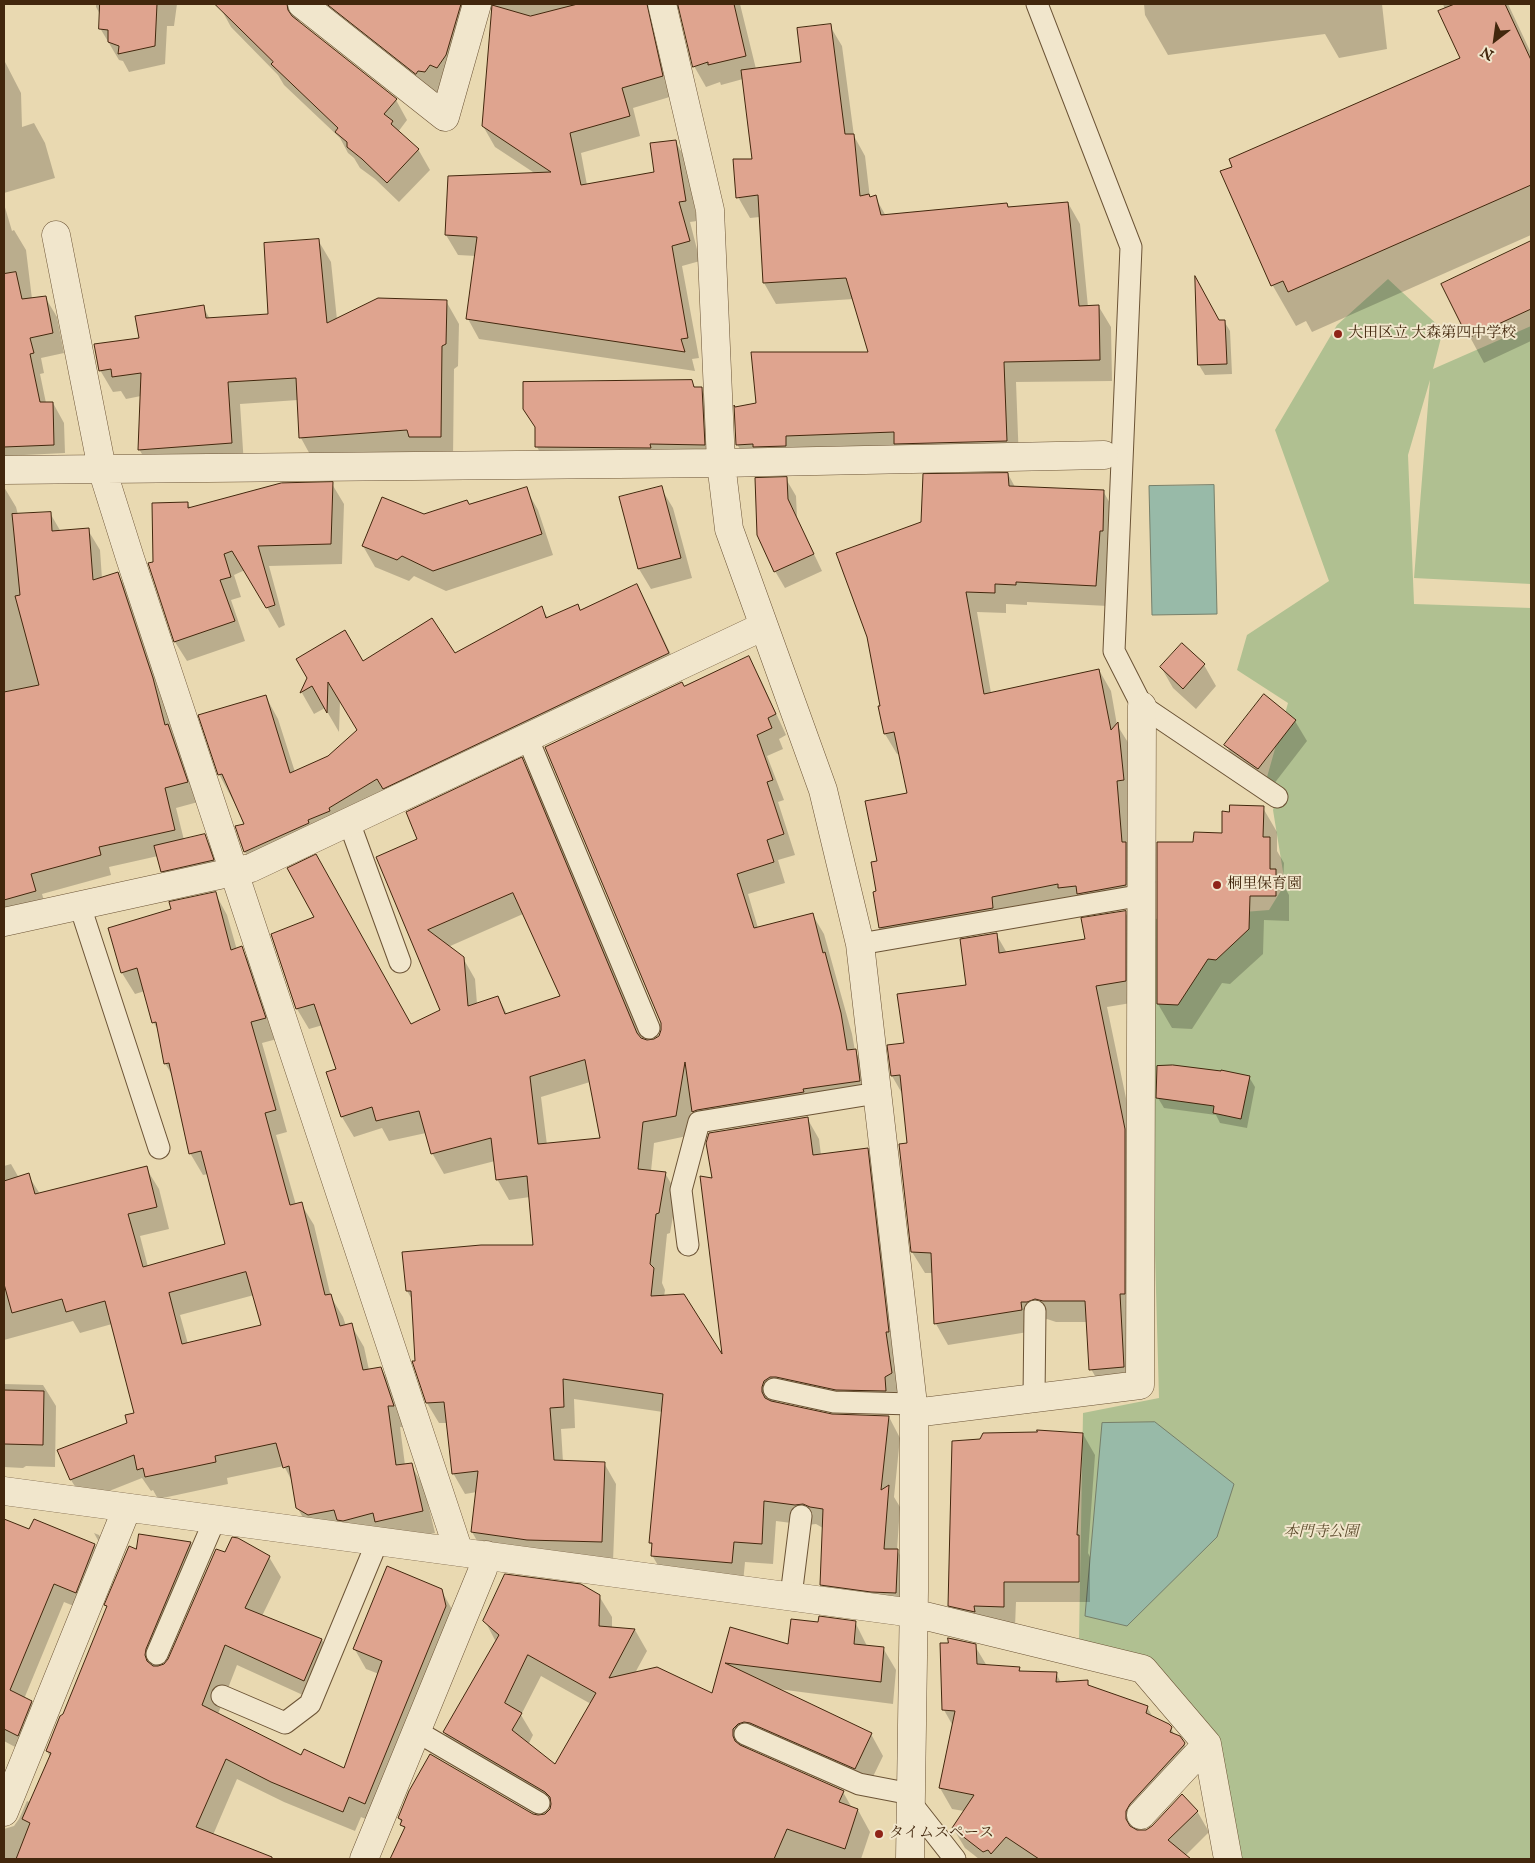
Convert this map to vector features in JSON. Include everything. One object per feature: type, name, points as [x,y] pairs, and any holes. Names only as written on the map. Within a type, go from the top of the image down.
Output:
[{"type":"street","points":[[302,4],[445,117],[477,4]]},
{"type":"street","points":[[662,4],[710,210],[720,463],[729,529],[823,790],[860,944],[913,1409],[910,1859]]},
{"type":"street","points":[[56,235],[102,469],[459,1552]]},
{"type":"street","points":[[4,470],[720,463],[1114,454]]},
{"type":"street","points":[[4,922],[250,868],[764,626]]},
{"type":"street","points":[[913,1409],[1140,1385],[1143,895],[1142,706]]},
{"type":"street","points":[[4,1490],[913,1613],[1143,1669],[1207,1744],[1228,1859]]},
{"type":"street","points":[[4,1812],[127,1508]]},
{"type":"street","points":[[364,1859],[483,1569],[486,1554]]},
{"type":"street","points":[[1141,1815],[1207,1744]]},
{"type":"lane","points":[[1037,4],[1132,247],[1114,454],[1114,652],[1142,706],[1277,797]]},
{"type":"lane","points":[[527,737],[649,1028]]},
{"type":"lane","points":[[349,822],[400,962]]},
{"type":"lane","points":[[860,944],[1143,895]]},
{"type":"lane","points":[[80,906],[159,1148]]},
{"type":"lane","points":[[688,1245],[681,1190],[699,1122],[877,1093]]},
{"type":"lane","points":[[1034,1397],[1035,1311]]},
{"type":"lane","points":[[774,1389],[834,1402],[913,1409]]},
{"type":"lane","points":[[791,1596],[801,1516]]},
{"type":"lane","points":[[157,1654],[215,1519]]},
{"type":"lane","points":[[222,1696],[285,1723],[310,1704],[378,1540]]},
{"type":"lane","points":[[416,1731],[538,1803]]},
{"type":"lane","points":[[745,1734],[859,1784],[911,1798],[955,1859]]},
{"type":"green space","name":"本門寺公園","points":[[1388,279],[1443,330],[1433,369],[1531,326],[1531,584],[1414,578],[1430,380],[1408,455],[1414,604],[1531,608],[1531,1859],[1238,1859],[1155,1661],[1079,1639],[1083,1413],[1159,1398],[1149,1037],[1154,919],[1269,910],[1285,884],[1273,810],[1277,797],[1267,777],[1288,703],[1237,670],[1247,635],[1329,581],[1275,430],[1337,325]]},
{"type":"shaded area","points":[[1214,485],[1217,614],[1152,615],[1149,486]]},
{"type":"shaded area","points":[[1155,1422],[1234,1484],[1217,1537],[1127,1626],[1085,1616],[1102,1423]]},
{"type":"building","points":[[100,4],[157,4],[155,46],[118,54],[119,46],[108,42],[108,30],[99,29]]},
{"type":"building","points":[[215,4],[287,4],[292,16],[397,99],[384,114],[393,121],[391,124],[419,149],[387,183],[347,147],[347,142],[335,132],[338,128],[271,64],[273,62]]},
{"type":"building","points":[[327,4],[461,4],[446,55],[437,68],[430,65],[425,72],[418,71],[416,74]]},
{"type":"building","points":[[578,4],[647,4],[663,76],[622,88],[630,116],[570,133],[581,185],[654,172],[650,143],[676,140],[686,201],[679,202],[690,241],[672,246],[688,338],[681,339],[685,352],[466,319],[477,237],[445,235],[448,176],[551,172],[482,126],[492,5],[530,16]]},
{"type":"building","points":[[678,4],[734,4],[746,56],[708,65],[708,62],[693,67]]},
{"type":"building","points":[[1455,4],[1505,4],[1531,60],[1531,185],[1288,292],[1283,281],[1271,286],[1220,171],[1232,167],[1229,159],[1460,58],[1438,11]]},
{"type":"building","points":[[831,24],[845,134],[854,134],[860,196],[869,194],[870,197],[876,195],[881,215],[1007,203],[1008,207],[1068,202],[1079,306],[1099,305],[1100,360],[1004,362],[1007,441],[894,444],[894,432],[786,436],[786,446],[753,447],[753,444],[736,445],[734,405],[735,407],[756,403],[751,352],[868,352],[846,278],[763,283],[758,195],[736,198],[733,159],[752,159],[741,70],[801,62],[797,28]]},
{"type":"building","points":[[319,239],[327,323],[378,298],[447,300],[446,344],[442,346],[441,437],[409,437],[407,430],[299,438],[296,378],[228,382],[232,443],[138,450],[141,373],[112,377],[111,369],[99,371],[94,344],[139,338],[135,316],[204,305],[206,318],[268,314],[264,243]]},
{"type":"building","points":[[1531,241],[1531,309],[1468,338],[1441,284]]},
{"type":"building","points":[[16,272],[22,299],[46,296],[53,333],[30,338],[34,353],[30,354],[40,402],[53,402],[54,445],[4,447],[4,274]]},
{"type":"building","points":[[1195,276],[1219,320],[1225,320],[1227,364],[1198,365]]},
{"type":"building","points":[[692,380],[694,387],[702,387],[705,445],[650,444],[651,448],[535,447],[535,427],[523,409],[523,382]]},
{"type":"building","points":[[1008,473],[1009,486],[1104,490],[1103,531],[1100,531],[1096,586],[1016,582],[1016,585],[995,584],[995,593],[966,592],[984,694],[1099,669],[1111,730],[1118,722],[1124,780],[1117,781],[1122,842],[1126,842],[1126,885],[1077,894],[1076,886],[1058,888],[1058,884],[992,897],[993,908],[879,928],[873,892],[876,891],[871,862],[877,861],[865,801],[907,793],[894,732],[884,734],[867,637],[836,553],[921,522],[923,474]]},
{"type":"building","points":[[787,477],[788,499],[814,554],[774,572],[757,535],[755,478]]},
{"type":"building","points":[[333,482],[331,544],[258,546],[275,605],[266,608],[232,551],[224,554],[231,577],[220,580],[235,621],[174,642],[148,563],[153,562],[152,503],[188,502],[188,508],[281,483]]},
{"type":"building","points":[[662,486],[681,558],[638,569],[619,497]]},
{"type":"building","points":[[527,487],[542,534],[433,571],[402,556],[397,560],[362,546],[382,497],[424,514],[467,500],[469,504]]},
{"type":"building","points":[[51,512],[52,531],[89,528],[93,580],[118,572],[153,678],[165,725],[168,724],[188,782],[165,788],[175,830],[99,847],[101,855],[31,874],[36,891],[4,900],[4,692],[39,685],[15,596],[20,595],[12,514]]},
{"type":"building","points":[[637,584],[669,653],[383,789],[377,779],[329,808],[330,811],[308,820],[309,823],[244,852],[235,826],[244,824],[222,774],[218,775],[198,715],[266,695],[290,773],[328,756],[357,730],[328,682],[327,713],[312,686],[300,693],[307,678],[296,659],[345,630],[363,661],[432,618],[455,653],[542,606],[546,618],[578,604],[580,610]]},
{"type":"building","points":[[1182,643],[1205,664],[1183,689],[1160,667]]},
{"type":"building","points":[[749,656],[776,714],[768,718],[772,728],[757,735],[773,780],[767,782],[784,834],[767,840],[774,862],[737,874],[754,928],[813,913],[841,1013],[847,1050],[856,1049],[860,1081],[803,1089],[804,1092],[692,1112],[685,1062],[676,1116],[643,1122],[638,1169],[666,1172],[659,1213],[656,1214],[650,1264],[654,1268],[651,1296],[684,1294],[722,1354],[700,1176],[712,1178],[706,1143],[709,1133],[808,1117],[813,1155],[868,1148],[889,1332],[886,1332],[892,1373],[885,1377],[886,1391],[836,1390],[770,1377],[764,1381],[762,1392],[765,1398],[771,1401],[832,1414],[889,1416],[881,1490],[889,1485],[884,1549],[898,1549],[896,1593],[871,1592],[820,1585],[823,1509],[803,1504],[795,1505],[764,1501],[762,1544],[734,1542],[732,1563],[651,1556],[652,1543],[649,1543],[663,1394],[563,1379],[564,1407],[550,1408],[554,1460],[605,1462],[602,1542],[527,1540],[471,1532],[478,1471],[452,1474],[444,1402],[426,1403],[412,1361],[415,1361],[411,1291],[406,1291],[402,1252],[481,1245],[533,1245],[527,1176],[496,1180],[491,1138],[431,1154],[419,1111],[376,1121],[372,1107],[341,1117],[326,1072],[336,1069],[314,1004],[296,1009],[271,934],[314,917],[287,868],[316,854],[411,1024],[440,1010],[376,857],[417,839],[406,812],[522,757],[637,1033],[641,1038],[647,1040],[659,1036],[661,1023],[545,747],[682,682],[684,686]],"holes":[[[513,893],[560,996],[505,1014],[498,996],[468,1006],[464,957],[428,930]],[[585,1060],[600,1138],[538,1144],[530,1077]]]},
{"type":"building","points":[[1264,694],[1296,720],[1258,769],[1224,745]]},
{"type":"building","points":[[1230,805],[1264,806],[1263,837],[1270,837],[1270,869],[1276,869],[1276,896],[1250,896],[1249,929],[1216,960],[1208,959],[1178,1005],[1157,1004],[1157,842],[1193,842],[1194,832],[1222,833],[1222,811],[1229,812]]},
{"type":"building","points":[[205,834],[214,860],[161,872],[154,846]]},
{"type":"building","points":[[216,892],[231,950],[242,946],[266,1018],[251,1022],[276,1110],[265,1113],[290,1205],[302,1202],[325,1295],[331,1294],[340,1326],[352,1323],[363,1370],[381,1367],[394,1406],[388,1406],[396,1465],[412,1463],[423,1511],[375,1522],[373,1513],[343,1521],[337,1520],[334,1510],[308,1515],[296,1508],[289,1466],[283,1468],[276,1443],[215,1456],[216,1462],[145,1477],[143,1468],[137,1470],[134,1455],[70,1480],[57,1450],[127,1423],[125,1415],[134,1413],[105,1301],[66,1312],[62,1299],[12,1313],[4,1284],[4,1181],[29,1173],[35,1194],[147,1166],[157,1207],[128,1214],[143,1267],[225,1244],[201,1151],[189,1154],[169,1063],[164,1064],[156,1022],[152,1023],[137,968],[121,973],[108,928],[171,909],[169,902]],"holes":[[[246,1272],[261,1325],[182,1344],[169,1293]]]},
{"type":"building","points":[[1126,911],[1126,981],[1096,986],[1125,1129],[1125,1294],[1120,1294],[1124,1367],[1089,1370],[1085,1301],[1043,1301],[1035,1299],[1021,1302],[1022,1310],[934,1324],[931,1253],[911,1252],[899,1144],[907,1143],[900,1075],[891,1076],[887,1045],[904,1043],[897,994],[966,985],[960,939],[997,933],[999,953],[1085,939],[1081,918]]},
{"type":"building","points":[[1173,1065],[1221,1070],[1250,1076],[1241,1119],[1213,1113],[1214,1106],[1156,1098],[1157,1066]]},
{"type":"building","points":[[4,1390],[44,1391],[43,1445],[4,1444]]},
{"type":"building","points":[[1037,1430],[1083,1433],[1077,1535],[1079,1535],[1079,1582],[1004,1582],[1004,1607],[974,1606],[975,1612],[948,1606],[952,1441],[980,1439],[983,1433],[1037,1432]]},
{"type":"building","points":[[4,1519],[29,1529],[34,1519],[95,1544],[76,1593],[54,1584],[10,1690],[32,1701],[18,1736],[4,1729]]},
{"type":"building","points":[[139,1534],[191,1542],[146,1649],[147,1661],[153,1666],[164,1664],[168,1659],[216,1549],[225,1552],[232,1537],[238,1538],[270,1556],[245,1608],[322,1639],[304,1681],[225,1645],[202,1705],[301,1755],[304,1749],[344,1768],[382,1661],[353,1649],[387,1566],[442,1589],[446,1606],[365,1804],[349,1797],[343,1812],[271,1782],[226,1759],[196,1827],[272,1857],[272,1859],[16,1859],[30,1823],[22,1819],[51,1753],[46,1751],[107,1606],[104,1605],[129,1546],[136,1549]]},
{"type":"building","points":[[505,1574],[581,1584],[600,1595],[599,1626],[635,1629],[609,1678],[657,1667],[712,1693],[730,1627],[788,1644],[791,1619],[818,1622],[819,1616],[856,1621],[854,1644],[884,1647],[881,1682],[725,1663],[872,1733],[855,1769],[750,1723],[738,1724],[733,1729],[735,1741],[740,1745],[844,1791],[839,1802],[858,1809],[845,1849],[787,1829],[774,1859],[390,1859],[405,1827],[400,1825],[402,1820],[398,1818],[409,1791],[430,1754],[533,1814],[545,1814],[550,1809],[550,1797],[545,1792],[443,1732],[499,1635],[483,1621]],"holes":[[[528,1655],[596,1693],[555,1764],[512,1730],[522,1713],[505,1703]]]},
{"type":"building","points":[[948,1638],[976,1644],[977,1664],[1020,1667],[1019,1671],[1057,1672],[1056,1682],[1088,1680],[1088,1685],[1148,1706],[1146,1713],[1169,1724],[1172,1727],[1170,1732],[1180,1736],[1185,1743],[1130,1804],[1126,1811],[1126,1819],[1130,1826],[1137,1830],[1146,1830],[1182,1794],[1198,1811],[1168,1840],[1191,1859],[1039,1859],[1006,1837],[991,1854],[988,1850],[983,1852],[952,1828],[974,1795],[939,1788],[955,1711],[942,1710],[940,1643],[948,1643]]},
{"type":"place","name":"大田区立 大森第四中学校","points":[[1338,334]]},
{"type":"place","name":"桐里保育園","points":[[1217,885]]},
{"type":"place","name":"タイムスペース","points":[[879,1834]]}]
